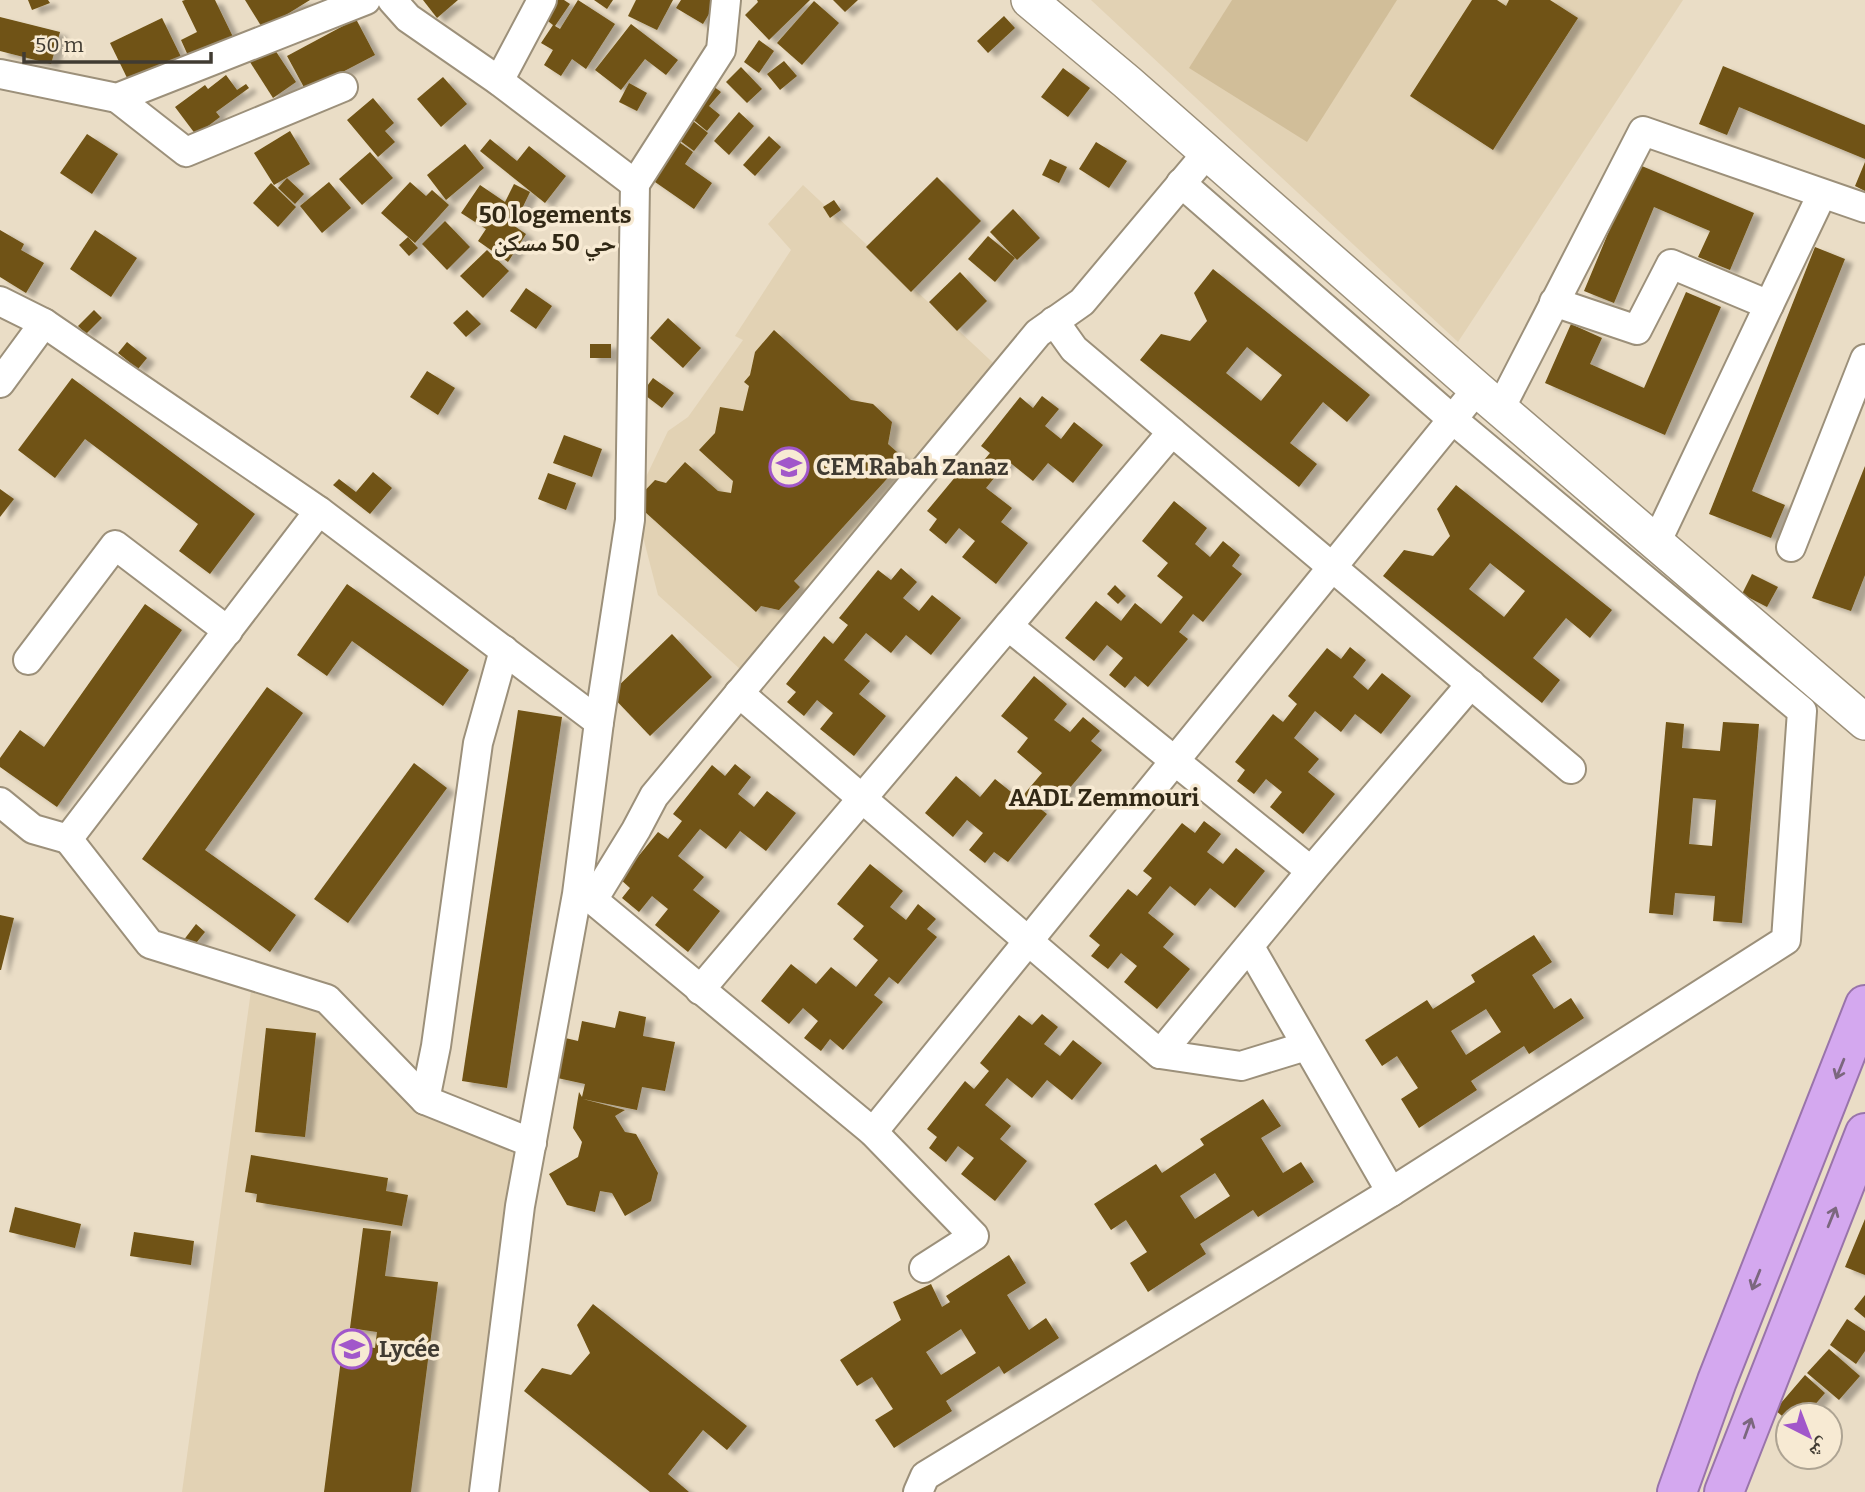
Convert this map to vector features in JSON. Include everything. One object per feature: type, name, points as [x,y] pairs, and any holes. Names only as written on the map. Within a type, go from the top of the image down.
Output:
[{"type":"highway","points":[[1676,1492],[1865,1005]]},
{"type":"highway","points":[[1724,1492],[1865,1133]]},
{"type":"street","points":[[117,98],[366,0]]},
{"type":"street","points":[[392,0],[408,18],[499,80],[635,184]]},
{"type":"street","points":[[499,80],[542,0]]},
{"type":"street","points":[[484,1492],[520,1206],[585,897],[599,722],[630,520],[635,184],[721,50],[726,0]]},
{"type":"street","points":[[1029,0],[1656,543],[1860,708]]},
{"type":"street","points":[[0,74],[117,98],[186,152],[343,87]]},
{"type":"street","points":[[873,1132],[1452,419],[1488,399],[1555,302],[1643,131],[1865,208]]},
{"type":"street","points":[[585,897],[636,830],[654,796],[1038,333],[1082,302],[1207,153]]},
{"type":"street","points":[[925,1487],[1786,940],[1802,711],[1452,419],[1181,183]]},
{"type":"street","points":[[1656,543],[1822,194]]},
{"type":"street","points":[[1555,302],[1637,330],[1671,264],[1769,305]]},
{"type":"street","points":[[0,301],[44,323],[319,511],[599,722]]},
{"type":"street","points":[[1054,321],[1074,349],[1571,769]]},
{"type":"street","points":[[0,383],[44,323]]},
{"type":"street","points":[[1791,547],[1865,359]]},
{"type":"street","points":[[701,990],[1172,432]]},
{"type":"street","points":[[68,839],[319,511]]},
{"type":"street","points":[[28,660],[115,545],[228,631]]},
{"type":"street","points":[[1009,626],[1311,871]]},
{"type":"street","points":[[425,1100],[436,1046],[478,743],[504,650]]},
{"type":"street","points":[[1160,1054],[1311,871],[1471,684]]},
{"type":"street","points":[[739,693],[1160,1054],[1241,1066],[1306,1046]]},
{"type":"street","points":[[0,802],[33,829],[68,839],[150,944],[327,999],[425,1100],[532,1143]]},
{"type":"street","points":[[585,897],[873,1132],[974,1236],[924,1268]]},
{"type":"street","points":[[1250,947],[1391,1192]]},
{"type":"shaded area","points":[[1091,0],[1683,0],[1458,342]]},
{"type":"shaded area","points":[[1232,0],[1397,0],[1307,142],[1189,68]]},
{"type":"shaded area","name":"CEM Rabah Zanaz","points":[[803,185],[1004,373],[751,679],[658,595],[634,502],[668,431],[688,417],[743,340],[735,336],[791,250],[768,224]]},
{"type":"shaded area","name":"Lycée","points":[[253,976],[327,999],[425,1100],[532,1143],[484,1492],[182,1492]]},
{"type":"building","points":[[28,0],[48,0],[50,3],[32,10]]},
{"type":"building","points":[[215,0],[234,39],[190,60],[181,40],[197,32],[182,1]]},
{"type":"building","points":[[245,0],[310,0],[263,29]]},
{"type":"building","points":[[423,0],[458,0],[437,18]]},
{"type":"building","points":[[549,0],[564,0],[570,4],[555,26],[560,29],[578,0],[615,24],[586,69],[572,59],[561,76],[544,65],[553,50],[541,43],[553,25],[539,14]]},
{"type":"building","points":[[594,0],[613,0],[607,9]]},
{"type":"building","points":[[636,0],[673,0],[657,30],[628,16]]},
{"type":"building","points":[[681,0],[716,2],[703,24],[676,8]]},
{"type":"building","points":[[757,0],[810,0],[769,40],[745,15]]},
{"type":"building","points":[[833,0],[858,0],[845,12]]},
{"type":"building","points":[[1472,0],[1497,0],[1506,6],[1509,0],[1550,0],[1578,18],[1493,150],[1410,96]]},
{"type":"building","points":[[814,1],[839,23],[802,65],[777,43]]},
{"type":"building","points":[[1004,16],[1015,28],[988,53],[977,41]]},
{"type":"building","points":[[0,17],[60,32],[51,64],[0,51]]},
{"type":"building","points":[[162,18],[184,63],[132,88],[110,43]]},
{"type":"building","points":[[356,19],[375,55],[306,91],[287,56]]},
{"type":"building","points":[[631,24],[678,60],[666,75],[645,59],[621,90],[595,70]]},
{"type":"building","points":[[759,40],[774,51],[759,73],[744,62]]},
{"type":"building","points":[[273,47],[296,82],[273,98],[250,62]]},
{"type":"building","points":[[784,61],[797,76],[780,90],[767,74]]},
{"type":"building","points":[[1723,66],[1865,125],[1865,159],[1739,107],[1727,135],[1699,124]]},
{"type":"building","points":[[741,67],[762,89],[747,103],[726,82]]},
{"type":"building","points":[[1063,68],[1090,88],[1068,117],[1041,97]]},
{"type":"building","points":[[226,75],[237,90],[246,84],[249,88],[216,112],[220,117],[196,135],[175,107],[205,85],[208,89]]},
{"type":"building","points":[[443,77],[467,104],[441,127],[417,99]]},
{"type":"building","points":[[629,83],[647,93],[637,111],[619,102]]},
{"type":"building","points":[[709,83],[721,92],[709,106],[720,115],[707,131],[685,113]]},
{"type":"building","points":[[373,98],[394,123],[385,131],[395,142],[378,157],[347,120]]},
{"type":"building","points":[[739,112],[754,126],[729,155],[714,141]]},
{"type":"building","points":[[693,121],[708,133],[694,151],[679,140]]},
{"type":"building","points":[[290,131],[310,164],[274,185],[254,153]]},
{"type":"building","points":[[87,134],[118,154],[92,194],[60,173]]},
{"type":"building","points":[[769,136],[781,147],[755,176],[743,165]]},
{"type":"building","points":[[672,137],[693,152],[685,164],[712,183],[694,209],[645,175]]},
{"type":"building","points":[[490,139],[517,161],[529,146],[566,176],[545,203],[480,151]]},
{"type":"building","points":[[1096,142],[1127,161],[1109,188],[1079,169]]},
{"type":"building","points":[[465,144],[484,168],[446,200],[427,175]]},
{"type":"building","points":[[370,152],[393,178],[362,205],[339,179]]},
{"type":"building","points":[[1050,159],[1067,167],[1059,183],[1042,175]]},
{"type":"building","points":[[1865,162],[1865,191],[1855,186]]},
{"type":"building","points":[[1637,164],[1754,213],[1730,270],[1698,257],[1710,231],[1654,207],[1614,303],[1584,291]]},
{"type":"building","points":[[937,177],[981,221],[911,292],[866,247]]},
{"type":"building","points":[[287,178],[304,194],[295,204],[278,188]]},
{"type":"building","points":[[329,182],[351,208],[322,233],[300,206]]},
{"type":"building","points":[[410,182],[426,196],[432,190],[449,205],[415,243],[381,213]]},
{"type":"building","points":[[271,183],[296,207],[278,227],[253,203]]},
{"type":"building","points":[[514,184],[530,192],[516,221],[497,214],[526,234],[508,262],[478,241],[486,229],[461,213],[480,185],[505,202]]},
{"type":"building","points":[[834,200],[841,210],[830,218],[823,207]]},
{"type":"building","points":[[1013,209],[1040,238],[1017,260],[990,232]]},
{"type":"building","points":[[445,221],[470,247],[447,270],[422,244]]},
{"type":"building","points":[[0,230],[24,244],[21,250],[44,263],[26,293],[0,277]]},
{"type":"building","points":[[95,230],[137,258],[111,297],[70,269]]},
{"type":"building","points":[[988,236],[1015,258],[995,282],[968,259]]},
{"type":"building","points":[[408,237],[418,248],[409,256],[399,245]]},
{"type":"building","points":[[1815,247],[1845,259],[1752,491],[1785,505],[1771,538],[1709,514]]},
{"type":"building","points":[[487,250],[509,271],[483,298],[460,276]]},
{"type":"building","points":[[1213,269],[1370,395],[1347,422],[1323,402],[1290,443],[1317,464],[1299,487],[1140,360],[1161,334],[1190,341],[1207,321],[1194,293]],"holes":[[[1247,347],[1282,375],[1261,401],[1226,373]]]},
{"type":"building","points":[[960,272],[987,301],[957,331],[929,302]]},
{"type":"building","points":[[526,288],[552,306],[536,329],[510,311]]},
{"type":"building","points":[[1686,292],[1721,307],[1665,435],[1545,383],[1571,324],[1602,338],[1590,364],[1644,388]]},
{"type":"building","points":[[94,310],[102,318],[86,334],[78,326]]},
{"type":"building","points":[[467,310],[481,324],[466,337],[453,323]]},
{"type":"building","points":[[668,318],[701,348],[683,368],[650,338]]},
{"type":"building","points":[[774,330],[851,400],[873,404],[892,422],[888,444],[905,459],[794,581],[800,587],[779,610],[761,606],[756,612],[634,502],[655,480],[666,483],[685,462],[718,491],[731,493],[733,481],[699,450],[715,433],[720,407],[743,411],[749,386],[744,382],[750,375],[755,352]]},
{"type":"building","points":[[127,342],[147,358],[138,369],[118,353]]},
{"type":"building","points":[[590,344],[611,344],[611,358],[590,358]]},
{"type":"building","points":[[427,371],[455,388],[438,415],[410,397]]},
{"type":"building","points":[[72,378],[255,514],[210,574],[179,551],[198,524],[85,439],[55,478],[18,450]]},
{"type":"building","points":[[653,378],[674,393],[662,408],[642,393]]},
{"type":"building","points":[[1042,396],[1059,409],[1045,426],[1061,439],[1074,422],[1103,445],[1073,483],[1048,463],[1033,481],[1008,461],[986,488],[1012,508],[1001,522],[1028,543],[996,584],[962,557],[975,541],[959,528],[946,544],[929,530],[937,519],[927,511],[966,464],[975,471],[990,453],[981,446],[1020,397],[1033,408]]},
{"type":"building","points":[[564,435],[602,449],[592,477],[553,463]]},
{"type":"building","points":[[1865,466],[1865,575],[1851,611],[1812,598]]},
{"type":"building","points":[[373,472],[392,488],[370,514],[333,485],[339,479],[356,492]]},
{"type":"building","points":[[548,473],[576,483],[566,510],[538,499]]},
{"type":"building","points":[[1456,485],[1612,610],[1590,638],[1566,618],[1533,658],[1560,680],[1542,703],[1383,576],[1404,550],[1433,556],[1450,536],[1437,509]],"holes":[[[1490,563],[1525,591],[1504,617],[1469,589]]]},
{"type":"building","points":[[0,489],[14,499],[0,517]]},
{"type":"building","points":[[1174,501],[1207,528],[1195,544],[1210,557],[1223,541],[1240,555],[1232,566],[1242,574],[1203,622],[1193,614],[1179,632],[1188,639],[1148,687],[1135,676],[1125,688],[1109,675],[1123,658],[1107,645],[1094,661],[1065,638],[1096,601],[1121,621],[1135,603],[1161,624],[1183,597],[1157,576],[1168,563],[1142,541]]},
{"type":"building","points":[[901,568],[917,582],[903,598],[919,611],[932,595],[961,618],[931,655],[906,635],[891,653],[866,633],[844,660],[870,681],[859,694],[886,716],[854,756],[820,729],[833,713],[817,700],[804,716],[787,702],[796,692],[786,684],[824,636],[833,644],[848,625],[839,618],[878,570],[891,580]]},
{"type":"building","points":[[1752,574],[1778,587],[1767,607],[1742,594]]},
{"type":"building","points":[[347,584],[469,670],[443,706],[352,641],[327,676],[297,655]]},
{"type":"building","points":[[1115,585],[1126,596],[1118,604],[1107,594]]},
{"type":"building","points":[[145,604],[182,630],[57,807],[0,767],[0,758],[20,730],[44,747]]},
{"type":"building","points":[[672,634],[712,677],[650,736],[610,694]]},
{"type":"building","points":[[1350,647],[1366,660],[1353,677],[1368,690],[1382,673],[1411,696],[1381,734],[1355,714],[1341,732],[1315,711],[1294,738],[1319,759],[1308,772],[1335,794],[1303,834],[1270,807],[1282,792],[1266,779],[1254,794],[1237,781],[1245,770],[1235,762],[1273,714],[1283,722],[1297,704],[1288,696],[1327,648],[1341,659]]},
{"type":"building","points":[[1034,676],[1067,704],[1054,720],[1070,732],[1083,717],[1100,731],[1091,741],[1102,750],[1062,797],[1053,789],[1038,807],[1047,814],[1008,862],[994,852],[985,863],[969,850],[983,833],[967,820],[953,837],[925,813],[956,776],[980,797],[995,779],[1020,799],[1042,773],[1017,752],[1028,738],[1001,716]]},
{"type":"building","points":[[267,687],[303,713],[205,850],[296,915],[270,952],[142,859]]},
{"type":"building","points":[[518,710],[562,717],[507,1088],[462,1081]]},
{"type":"building","points":[[1666,722],[1684,724],[1682,748],[1720,751],[1723,722],[1759,724],[1742,923],[1713,921],[1715,896],[1675,893],[1673,915],[1649,913]],"holes":[[[1693,798],[1716,800],[1712,846],[1689,844]]]},
{"type":"building","points":[[414,763],[447,788],[348,923],[314,899]]},
{"type":"building","points":[[735,764],[751,777],[738,794],[754,807],[767,791],[796,813],[766,851],[740,831],[726,849],[700,829],[678,856],[704,877],[693,890],[720,911],[688,952],[655,925],[668,909],[652,896],[639,912],[622,898],[630,888],[620,879],[658,832],[668,839],[682,821],[673,814],[712,765],[725,776]]},
{"type":"building","points":[[1204,821],[1221,834],[1207,852],[1223,864],[1236,848],[1265,871],[1235,908],[1210,888],[1195,906],[1170,886],[1148,913],[1174,934],[1163,947],[1190,969],[1157,1009],[1124,982],[1137,966],[1121,953],[1108,969],[1091,956],[1100,945],[1089,936],[1128,889],[1137,896],[1152,878],[1143,871],[1182,823],[1195,833]]},
{"type":"building","points":[[870,864],[903,891],[890,907],[906,920],[918,904],[936,919],[927,929],[937,937],[898,984],[889,977],[874,995],[883,1002],[843,1050],[830,1039],[821,1051],[804,1038],[818,1021],[803,1008],[789,1024],[761,1001],[791,964],[816,984],[831,967],[856,987],[878,960],[853,939],[864,926],[837,904]]},
{"type":"building","points":[[0,915],[14,918],[1,970],[0,970]]},
{"type":"building","points":[[196,924],[205,932],[192,948],[183,941]]},
{"type":"building","points":[[1534,935],[1552,962],[1532,975],[1554,1009],[1571,998],[1584,1018],[1529,1054],[1524,1046],[1471,1081],[1477,1090],[1419,1128],[1401,1099],[1418,1088],[1397,1056],[1382,1066],[1365,1040],[1427,1000],[1433,1009],[1475,982],[1471,975]],"holes":[[[1486,1009],[1501,1032],[1466,1055],[1451,1031]]]},
{"type":"building","points":[[619,1011],[646,1017],[643,1036],[675,1042],[665,1091],[642,1087],[637,1110],[583,1099],[625,1110],[615,1116],[625,1132],[636,1134],[658,1173],[651,1201],[625,1216],[612,1193],[600,1191],[595,1212],[567,1205],[549,1174],[578,1157],[582,1142],[573,1128],[579,1092],[582,1097],[585,1084],[553,1077],[561,1037],[578,1041],[582,1021],[615,1028]]},
{"type":"building","points":[[1042,1014],[1058,1027],[1044,1044],[1060,1056],[1073,1040],[1102,1063],[1072,1100],[1047,1080],[1032,1098],[1007,1078],[985,1105],[1011,1126],[1000,1139],[1027,1161],[995,1201],[961,1174],[974,1158],[958,1146],[946,1162],[929,1148],[937,1137],[927,1129],[965,1081],[974,1089],[989,1071],[980,1063],[1019,1015],[1032,1025]]},
{"type":"building","points":[[266,1028],[316,1033],[305,1137],[255,1132]]},
{"type":"building","points":[[1263,1099],[1281,1126],[1261,1138],[1283,1173],[1301,1162],[1314,1182],[1258,1217],[1253,1210],[1200,1244],[1206,1254],[1148,1292],[1130,1263],[1147,1252],[1126,1220],[1111,1230],[1094,1204],[1156,1164],[1162,1173],[1204,1145],[1200,1139]],"holes":[[[1215,1173],[1230,1196],[1195,1219],[1180,1196]]]},
{"type":"building","points":[[251,1155],[388,1178],[386,1191],[408,1195],[402,1226],[256,1202],[257,1194],[245,1192]]},
{"type":"building","points":[[15,1207],[81,1224],[75,1248],[9,1232]]},
{"type":"building","points":[[1865,1219],[1865,1275],[1845,1267]]},
{"type":"building","points":[[363,1228],[391,1231],[385,1276],[438,1282],[411,1492],[324,1492],[343,1344],[375,1348],[377,1332],[350,1328]]},
{"type":"building","points":[[134,1232],[194,1241],[191,1265],[130,1256]]},
{"type":"building","points":[[1009,1255],[1026,1283],[1007,1295],[1029,1330],[1046,1318],[1059,1338],[1004,1374],[999,1366],[946,1401],[952,1411],[894,1448],[875,1420],[893,1409],[872,1377],[857,1386],[840,1360],[901,1320],[893,1302],[931,1284],[942,1307],[950,1302],[946,1296]],"holes":[[[961,1329],[976,1353],[941,1375],[926,1352]]]},
{"type":"building","points":[[1865,1295],[1865,1318],[1854,1309]]},
{"type":"building","points":[[593,1304],[747,1426],[727,1450],[703,1430],[668,1474],[689,1492],[650,1492],[524,1391],[542,1368],[571,1375],[590,1353],[577,1325]]},
{"type":"building","points":[[1847,1319],[1865,1331],[1865,1351],[1856,1364],[1830,1345]]},
{"type":"building","points":[[1829,1349],[1860,1376],[1839,1400],[1807,1373]]},
{"type":"building","points":[[1805,1375],[1825,1393],[1818,1401],[1783,1401]]},
{"type":"place","name":"CEM Rabah Zanaz","points":[[789,467]]},
{"type":"place","name":"Lycée","points":[[352,1349]]},
{"type":"district","name":"50 logements حي 50 مسكن","points":[[555,229]]},
{"type":"district","name":"AADL Zemmouri","points":[[1104,798]]}]
